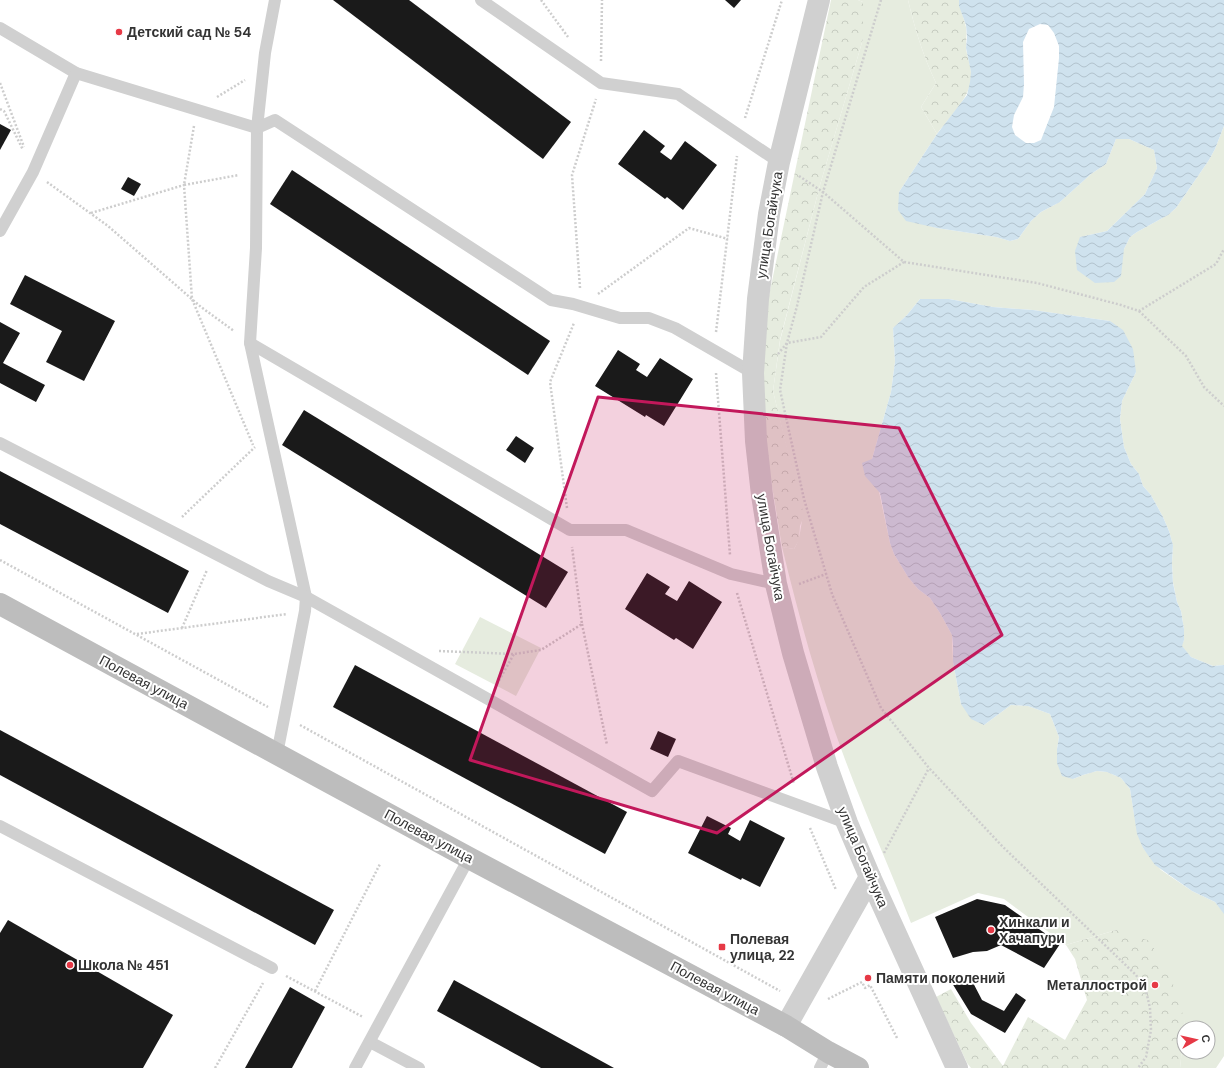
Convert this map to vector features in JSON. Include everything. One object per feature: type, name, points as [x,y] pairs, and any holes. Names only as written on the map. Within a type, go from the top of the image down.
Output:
[{"type":"street","name":"улица Богайчука","points":[[819,0],[779,162],[769,214],[758,300],[753,373],[756,441],[762,495],[776,584],[793,652],[827,767],[847,822],[870,877],[957,1068]]},
{"type":"street","name":"Полевая улица","points":[[0,604],[469,858],[786,1026],[824,1060],[858,1068]]},
{"type":"street","points":[[786,1026],[870,877]]},
{"type":"lane","points":[[275,0],[264,68],[257,128],[256,248],[250,343],[306,597],[305,611],[277,754]]},
{"type":"lane","points":[[480,0],[601,83],[678,94],[779,162]]},
{"type":"lane","points":[[0,28],[76,73],[257,128],[275,120],[551,300],[582,306],[620,318],[649,318],[675,328],[753,373]]},
{"type":"lane","points":[[0,231],[33,172],[76,73]]},
{"type":"lane","points":[[250,343],[570,530],[626,530],[731,574],[776,584]]},
{"type":"lane","points":[[0,443],[214,554],[268,581],[306,597],[612,770],[652,791],[678,761],[847,822]]},
{"type":"lane","points":[[0,826],[272,968]]},
{"type":"lane","points":[[355,1068],[469,858]]},
{"type":"lane","points":[[370,1042],[419,1068]]},
{"type":"path","points":[[601,0],[601,83],[572,175],[582,306],[550,382],[582,624],[612,770]]},
{"type":"path","points":[[881,0],[823,192],[787,343],[780,390],[804,499],[832,594],[881,708],[929,768],[1002,846],[1136,975],[1146,991],[1150,1008],[1151,1030],[1146,1057],[1138,1068]]},
{"type":"path","points":[[254,448],[192,299],[184,185],[196,110],[264,68]]},
{"type":"path","points":[[0,83],[33,172]]},
{"type":"path","points":[[0,109],[4,111],[33,172],[108,226],[192,299],[250,343]]},
{"type":"path","points":[[91,213],[184,185],[256,172]]},
{"type":"path","points":[[823,192],[904,262],[1037,283],[1139,311],[1186,356],[1204,387],[1224,406]]},
{"type":"path","points":[[582,306],[689,228],[728,239]]},
{"type":"path","points":[[1139,311],[1216,264],[1224,249]]},
{"type":"path","points":[[753,373],[767,368],[787,343],[821,337],[864,287],[904,262]]},
{"type":"path","points":[[169,530],[269,432]]},
{"type":"path","points":[[182,628],[214,554]]},
{"type":"path","points":[[0,560],[786,994]]},
{"type":"path","points":[[776,584],[802,584],[826,574]]},
{"type":"path","points":[[136,634],[305,611]]},
{"type":"path","points":[[436,650],[514,654],[541,650],[582,624]]},
{"type":"path","points":[[488,700],[514,654]]},
{"type":"path","points":[[870,877],[929,768]]},
{"type":"path","points":[[315,991],[380,864]]},
{"type":"path","points":[[215,1068],[272,968],[379,1026]]},
{"type":"path","points":[[825,1000],[862,982],[865,988],[870,985],[898,1038]]},
{"type":"highlighted area","points":[[598,397],[899,428],[1002,635],[717,833],[470,760]]},
{"type":"green space","points":[[831,0],[858,0],[863,2],[863,39],[820,185],[780,340],[773,391],[804,516],[800,526],[799,540],[794,549],[782,547],[761,419],[763,324]]},
{"type":"green space","points":[[858,0],[908,0],[927,63],[936,83],[921,107],[937,134],[899,192],[923,224],[937,228],[996,237],[1010,241],[1018,239],[1031,221],[1041,212],[1060,202],[1091,174],[1106,164],[1116,139],[1129,139],[1154,150],[1157,168],[1145,194],[1107,231],[1080,237],[1124,249],[1130,237],[1168,215],[1176,208],[1209,160],[1224,126],[1224,665],[1213,666],[1191,657],[1181,646],[1184,640],[1184,629],[1173,582],[1173,545],[1169,531],[1151,495],[1143,486],[1139,474],[1131,464],[1124,447],[1120,419],[1122,401],[1136,372],[1110,321],[1033,310],[993,307],[949,299],[920,299],[907,315],[893,328],[895,362],[891,392],[872,459],[890,543],[894,554],[908,577],[918,589],[930,598],[952,635],[953,662],[961,704],[984,725],[1011,705],[1028,706],[1050,714],[1059,737],[1057,749],[1073,779],[1097,771],[1107,772],[1121,778],[1130,789],[1134,814],[1143,848],[1161,870],[1192,891],[1215,902],[1224,913],[1224,1056],[1216,1068],[1180,1068],[1181,1060],[1216,1060],[1216,1020],[1184,1020],[1116,930],[1066,945],[1004,899],[978,893],[911,923],[859,796],[825,703],[795,599],[782,547],[794,549],[799,537],[803,516],[773,391],[780,341],[820,185],[863,39],[863,2]]},
{"type":"green space","points":[[908,0],[959,0],[966,27],[966,48],[971,70],[971,81],[965,98],[937,134],[921,107],[936,83],[927,63]]},
{"type":"green space","points":[[480,617],[541,648],[516,696],[455,664]]},
{"type":"green space","points":[[1116,930],[1150,941],[1173,984],[1185,1020],[1176,1020],[1176,1060],[1181,1060],[1180,1068],[971,1068],[967,1063],[936,997],[951,989],[971,1023],[1003,1066],[1028,1017],[1065,1040],[1087,1000],[1075,959],[1066,945]]},
{"type":"water","points":[[959,0],[1224,0],[1224,126],[1209,160],[1176,208],[1168,215],[1130,237],[1124,249],[1121,276],[1114,282],[1095,283],[1077,270],[1075,251],[1080,237],[1107,231],[1145,194],[1157,168],[1154,150],[1129,139],[1116,139],[1106,164],[1091,174],[1060,202],[1041,212],[1031,221],[1018,239],[1010,241],[996,237],[937,228],[906,221],[898,210],[899,192],[937,134],[967,95],[971,72],[966,48],[966,25],[959,6]],"holes":[[[1040,24],[1048,25],[1054,33],[1059,46],[1054,107],[1041,140],[1034,143],[1026,143],[1015,135],[1012,127],[1014,115],[1023,97],[1023,42],[1029,29]]]},
{"type":"water","points":[[920,299],[949,299],[993,307],[1033,310],[1110,321],[1123,330],[1133,349],[1136,372],[1122,401],[1120,419],[1124,447],[1131,464],[1139,474],[1143,486],[1151,495],[1169,531],[1173,545],[1173,583],[1177,602],[1181,611],[1184,629],[1184,640],[1182,646],[1191,657],[1213,666],[1224,665],[1224,914],[1215,902],[1192,891],[1155,865],[1143,848],[1137,834],[1130,789],[1121,778],[1107,772],[1097,771],[1073,779],[1062,776],[1057,763],[1059,737],[1050,714],[1028,706],[1011,705],[984,725],[971,719],[961,704],[953,662],[952,635],[930,598],[918,589],[908,577],[894,554],[890,543],[880,493],[865,476],[862,463],[872,459],[891,392],[895,362],[893,328],[907,315]]},
{"type":"building","points":[[333,0],[409,0],[571,122],[543,159]]},
{"type":"building","points":[[725,0],[741,0],[734,8]]},
{"type":"building","points":[[0,124],[11,130],[0,150]]},
{"type":"building","points":[[644,130],[665,146],[660,152],[671,160],[685,141],[717,165],[683,210],[667,197],[665,199],[618,164]]},
{"type":"building","points":[[292,170],[550,341],[528,375],[270,204]]},
{"type":"building","points":[[128,177],[141,184],[134,196],[121,189]]},
{"type":"building","points":[[25,275],[115,321],[84,381],[46,362],[62,331],[10,304]]},
{"type":"building","points":[[0,322],[20,333],[3,363],[45,385],[36,402],[0,383]]},
{"type":"building","points":[[618,350],[640,364],[636,370],[647,377],[660,358],[693,379],[664,426],[646,415],[645,417],[595,386]]},
{"type":"building","points":[[304,410],[568,572],[546,608],[282,445]]},
{"type":"building","points":[[516,436],[534,448],[525,463],[506,450]]},
{"type":"building","points":[[0,471],[189,571],[168,613],[0,524]]},
{"type":"building","points":[[647,573],[670,587],[665,594],[677,601],[689,581],[722,602],[693,649],[676,638],[674,640],[625,609]]},
{"type":"building","points":[[355,665],[627,812],[605,854],[333,707]]},
{"type":"building","points":[[0,730],[334,910],[315,945],[0,775]]},
{"type":"building","points":[[658,731],[676,739],[668,757],[650,749]]},
{"type":"building","points":[[707,816],[731,828],[728,834],[740,841],[750,820],[785,838],[760,887],[742,878],[741,880],[688,853]]},
{"type":"building","name":"Хинкали и Хачапури","points":[[977,899],[1005,905],[1060,944],[1044,968],[1001,945],[987,951],[973,952],[953,958],[935,917]]},
{"type":"building","name":"Школа № 451","points":[[8,920],[173,1015],[143,1068],[0,1068],[0,933]]},
{"type":"building","points":[[969,975],[982,1000],[1004,1011],[1016,993],[1026,1000],[1005,1033],[971,1014],[952,983]]},
{"type":"building","points":[[454,980],[614,1068],[541,1068],[437,1011]]},
{"type":"building","points":[[290,987],[325,1007],[292,1068],[245,1068]]},
{"type":"place","name":"Детский сад № 54","points":[[119,32]]},
{"type":"place","name":"Хинкали и Хачапури","points":[[991,930]]},
{"type":"place","name":"Полевая улица, 22","points":[[722,947]]},
{"type":"place","name":"Школа № 451","points":[[70,965]]},
{"type":"place","name":"Памяти поколений","points":[[868,978]]},
{"type":"place","name":"Металлострой","points":[[1155,985]]}]
